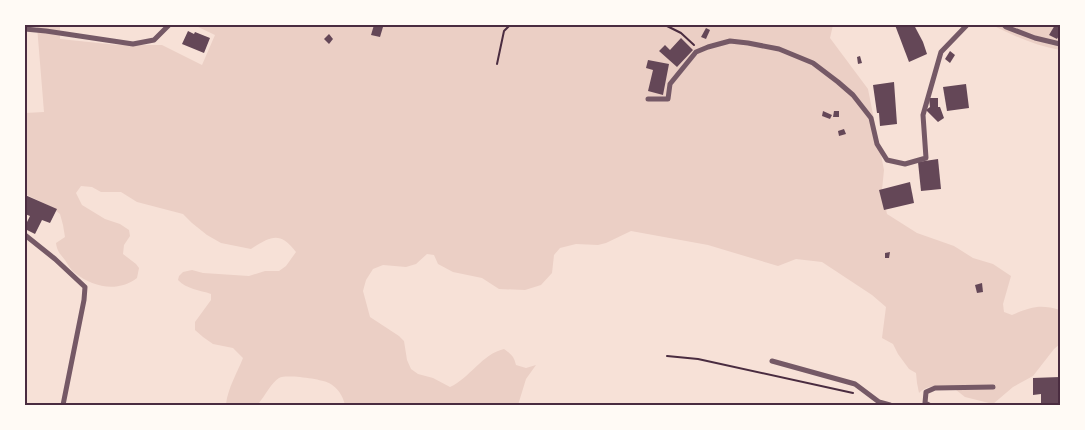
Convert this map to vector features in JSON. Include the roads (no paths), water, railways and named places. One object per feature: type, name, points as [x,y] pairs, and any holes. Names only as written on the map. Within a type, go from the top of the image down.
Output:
[{"type":"street","points":[[25,29],[133,44],[154,40],[169,25]]},
{"type":"street","points":[[648,99],[668,99],[670,84],[696,52],[703,49],[730,41],[779,49],[812,63],[854,95],[871,118],[877,144],[887,160],[905,164],[926,158],[923,115],[941,52],[967,25]]},
{"type":"street","points":[[1004,25],[1035,38],[1060,44]]},
{"type":"street","points":[[25,235],[55,259],[85,287],[63,405]]},
{"type":"street","points":[[772,361],[855,384],[879,402],[890,405]]},
{"type":"street","points":[[929,405],[925,402],[926,392],[935,388],[993,387]]}]
